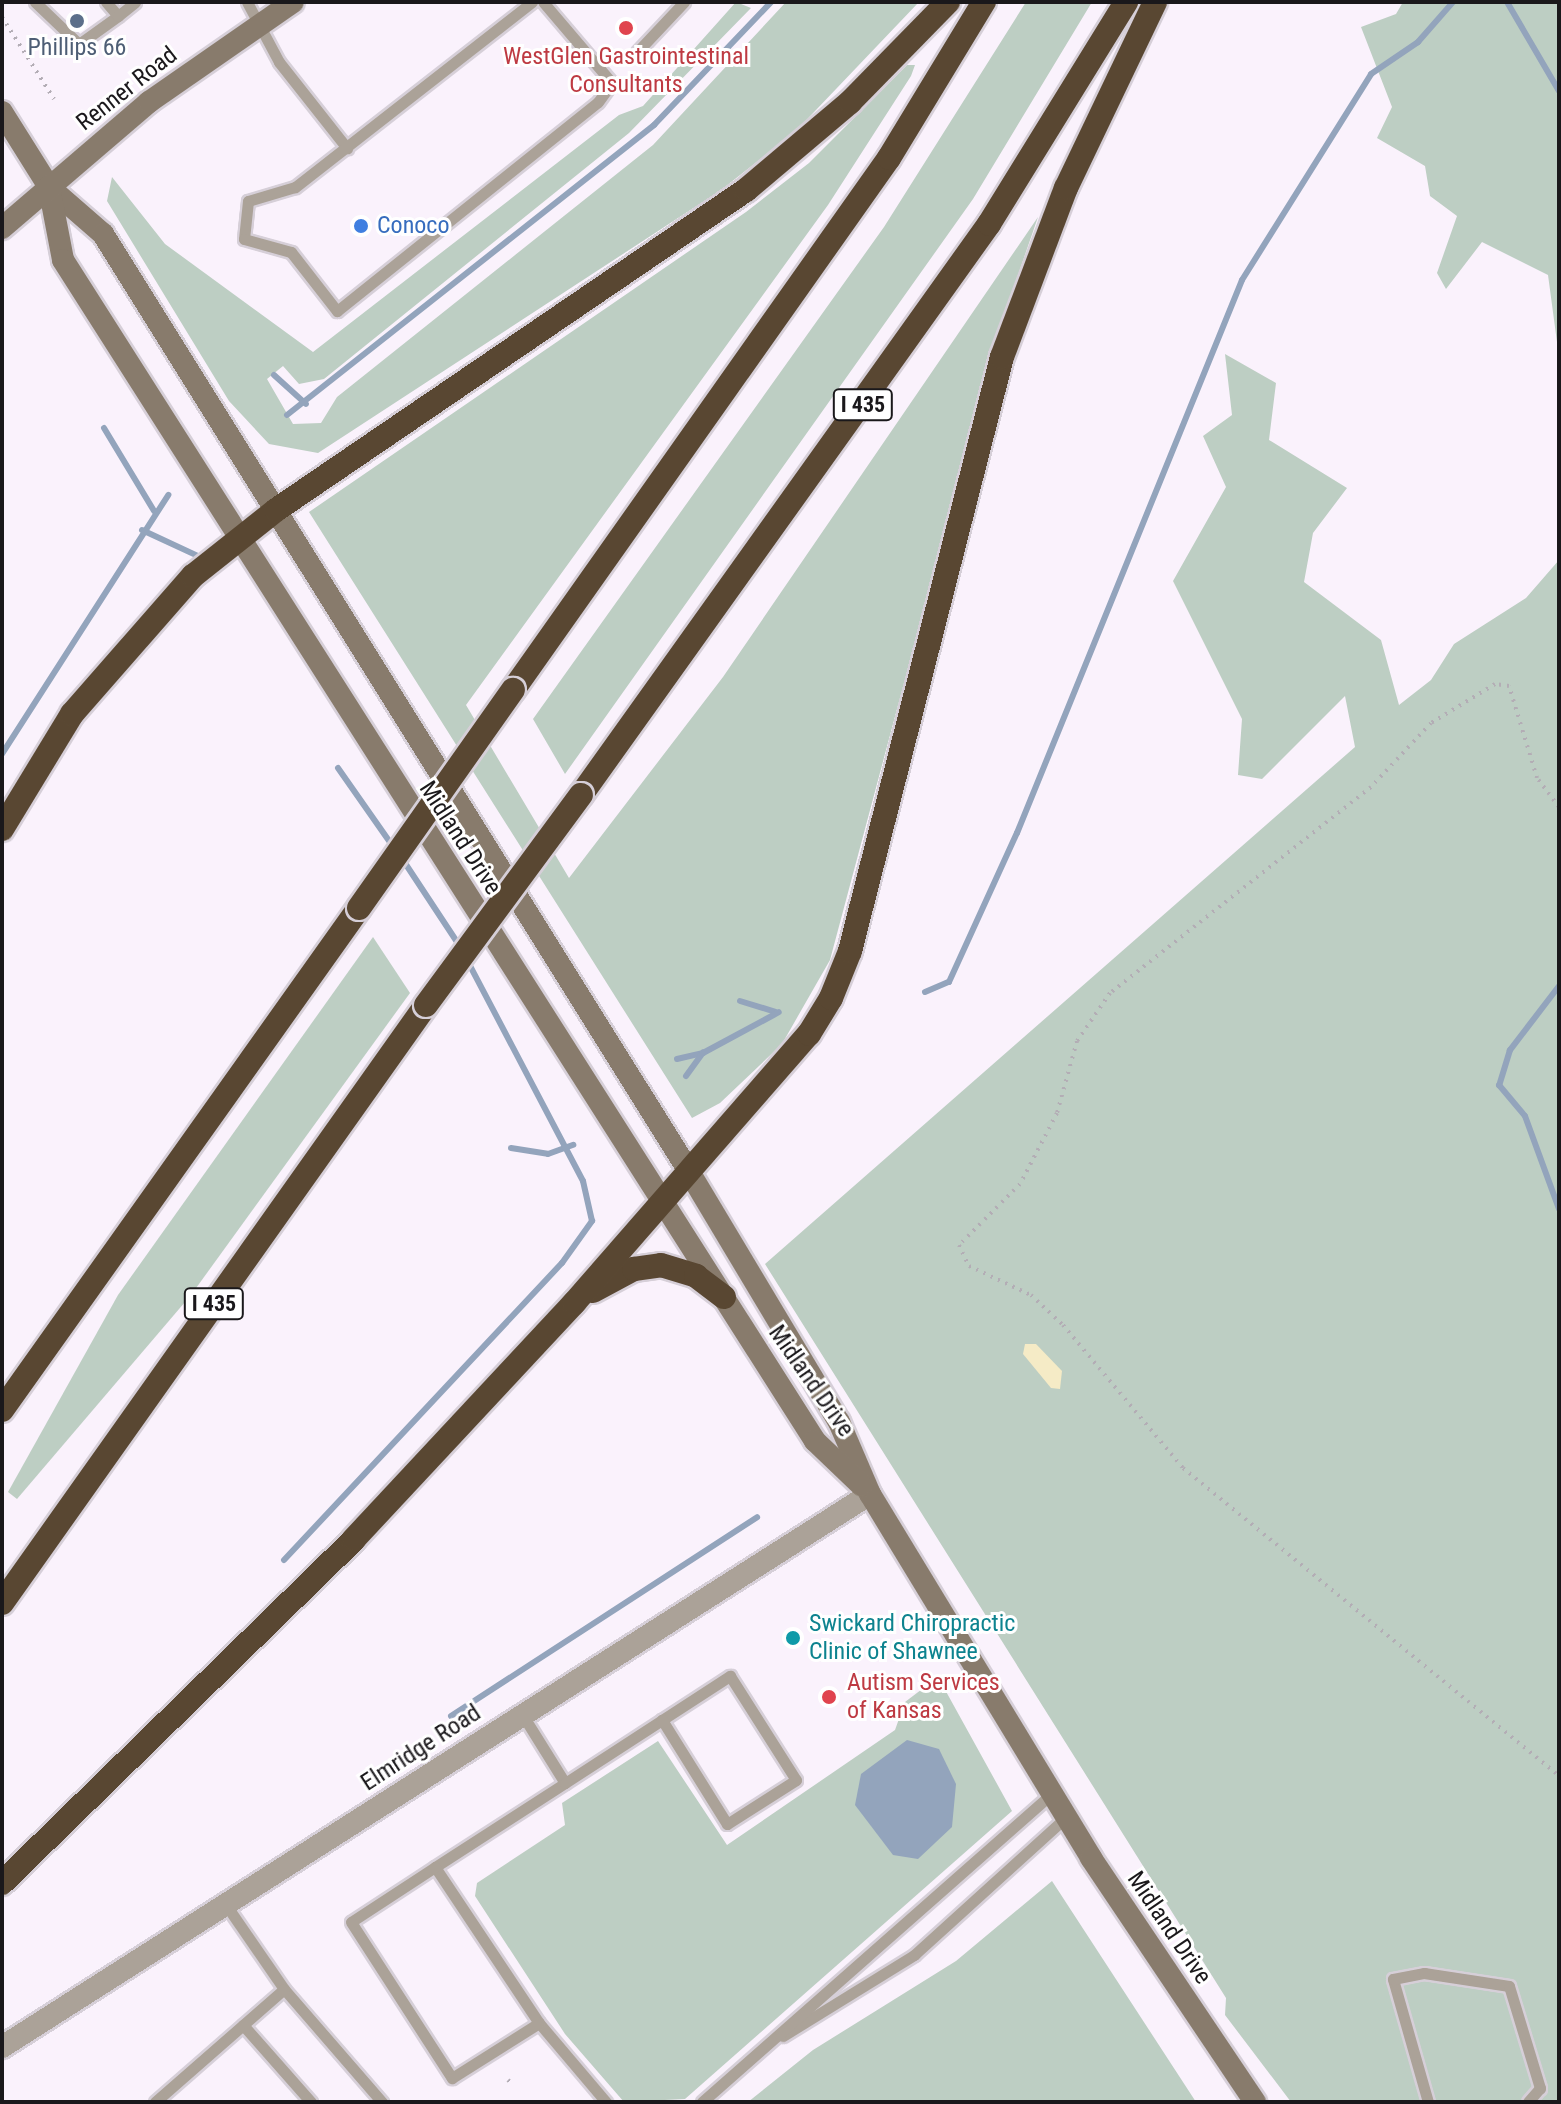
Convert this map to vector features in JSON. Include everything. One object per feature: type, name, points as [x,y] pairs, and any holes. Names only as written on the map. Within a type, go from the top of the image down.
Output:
[{"type":"highway","points":[[2,829],[108,668],[237,539],[746,190],[850,102],[948,2]]},
{"type":"highway","points":[[2,1410],[889,158],[984,2]]},
{"type":"highway","name":"I 435","points":[[2,1603],[426,1005],[581,795],[989,224],[1126,2]]},
{"type":"highway","points":[[2,1883],[254,1641],[574,1303],[661,1199],[809,1034],[841,975],[998,372],[1066,188],[1155,2]]},
{"type":"highway","points":[[574,1303],[647,1266],[682,1270],[724,1297]]},
{"type":"main road","name":"Renner Road","points":[[2,228],[49,187],[259,23],[293,2]]},
{"type":"main road","name":"Midland Drive","points":[[2,112],[49,187],[103,234],[688,1170],[839,1422],[870,1494],[1066,1817],[1255,2102]]},
{"type":"main road","name":"Midland Drive","points":[[49,187],[63,260],[237,539],[815,1441],[870,1494]]},
{"type":"street","name":"Elmridge Road","points":[[2,2047],[870,1494]]},
{"type":"lane","points":[[35,2],[79,44],[135,2]]},
{"type":"lane","points":[[106,2],[118,16]]},
{"type":"lane","points":[[247,2],[347,148]]},
{"type":"lane","points":[[532,2],[295,187],[248,201],[244,239],[291,252],[337,311],[598,102],[612,83],[543,2]]},
{"type":"lane","points":[[637,52],[684,2]]},
{"type":"lane","points":[[539,2023],[452,2078],[351,1922],[435,1867],[565,1783],[662,1720],[730,1676],[796,1780],[727,1824],[662,1720]]},
{"type":"lane","points":[[522,1714],[565,1783]]},
{"type":"lane","points":[[702,2102],[1052,1793]]},
{"type":"lane","points":[[765,2047],[914,1955],[1066,1817]]},
{"type":"lane","points":[[435,1867],[539,2023],[606,2102]]},
{"type":"lane","points":[[226,1905],[284,1989],[382,2102]]},
{"type":"lane","points":[[1428,2102],[1393,1979],[1424,1973],[1509,1986],[1540,2088],[1528,2102]]},
{"type":"lane","points":[[155,2102],[284,1989]]},
{"type":"lane","points":[[243,2025],[314,2102],[323,2102]]},
{"type":"path","points":[[2,17],[54,99]]},
{"type":"path","points":[[1559,807],[1537,778],[1509,686],[1495,684],[1431,723],[1371,787],[1110,993],[1077,1041],[1057,1113],[1020,1184],[959,1245],[969,1266],[1031,1295],[1063,1325],[1183,1468],[1559,1776]]},
{"type":"green space","points":[[736,2],[751,8],[629,133],[324,379],[299,384],[283,366],[267,379],[293,424],[321,423],[337,397],[653,145],[786,2],[919,2],[795,132],[721,190],[318,453],[269,444],[229,401],[107,201],[112,177],[165,244],[313,352],[619,115],[643,106]]},
{"type":"green space","points":[[1026,2],[1092,2],[973,199],[565,774],[533,719],[884,227]]},
{"type":"green space","points":[[1403,2],[1559,2],[1559,357],[1548,275],[1482,242],[1446,289],[1437,273],[1457,216],[1430,196],[1425,166],[1377,138],[1392,107],[1361,27],[1396,14]]},
{"type":"green space","points":[[907,65],[915,65],[911,76],[828,205],[466,705],[569,878],[723,677],[1038,217],[995,342],[830,960],[782,1044],[720,1103],[692,1118],[309,512],[746,212],[809,163]]},
{"type":"green space","points":[[1225,354],[1276,383],[1269,440],[1347,488],[1313,533],[1304,582],[1381,640],[1399,705],[1431,680],[1454,644],[1526,598],[1559,560],[1559,2102],[1291,2102],[1225,2015],[1226,1998],[765,1264],[1355,747],[1345,696],[1262,779],[1238,775],[1242,719],[1173,581],[1226,487],[1203,436],[1232,415]]},
{"type":"green space","points":[[373,937],[410,993],[191,1295],[17,1499],[8,1492],[118,1295]]},
{"type":"green space","points":[[938,1677],[1012,1811],[685,2099],[624,2102],[565,2034],[475,1896],[477,1883],[565,1825],[562,1803],[658,1741],[727,1845],[895,1730],[905,1702]]},
{"type":"green space","points":[[1052,1881],[1196,2102],[748,2102],[813,2050],[956,1961]]},
{"type":"sand","points":[[1025,1344],[1036,1344],[1062,1371],[1060,1389],[1051,1388],[1023,1354]]},
{"type":"water","points":[[907,1740],[939,1749],[956,1784],[952,1827],[918,1859],[893,1855],[855,1805],[861,1774]]},
{"type":"waterway","points":[[287,415],[654,125],[771,2]]},
{"type":"waterway","points":[[925,992],[949,982],[1017,833],[1242,280],[1371,74],[1418,42],[1453,2]]},
{"type":"waterway","points":[[1507,2],[1559,91]]},
{"type":"waterway","points":[[274,375],[306,404]]},
{"type":"waterway","points":[[104,428],[154,511]]},
{"type":"waterway","points":[[2,754],[168,495]]},
{"type":"waterway","points":[[142,530],[198,556]]},
{"type":"waterway","points":[[338,768],[394,848]]},
{"type":"waterway","points":[[401,857],[461,948]]},
{"type":"waterway","points":[[284,1560],[562,1263],[592,1221],[583,1181],[466,958]]},
{"type":"waterway","points":[[1559,986],[1510,1050],[1499,1085],[1525,1116],[1559,1209]]},
{"type":"waterway","points":[[740,1001],[775,1012]]},
{"type":"waterway","points":[[686,1076],[703,1053],[779,1012]]},
{"type":"waterway","points":[[677,1059],[703,1053]]},
{"type":"waterway","points":[[511,1148],[548,1154],[573,1145]]},
{"type":"waterway","points":[[451,1716],[757,1517]]},
{"type":"place","name":"Phillips 66","points":[[77,21]]},
{"type":"place","name":"WestGlen Gastrointestinal Consultants","points":[[626,28]]},
{"type":"place","name":"Conoco","points":[[361,226]]},
{"type":"place","name":"Swickard Chiropractic Clinic of Shawnee","points":[[793,1638]]},
{"type":"place","name":"Autism Services of Kansas","points":[[829,1697]]}]
